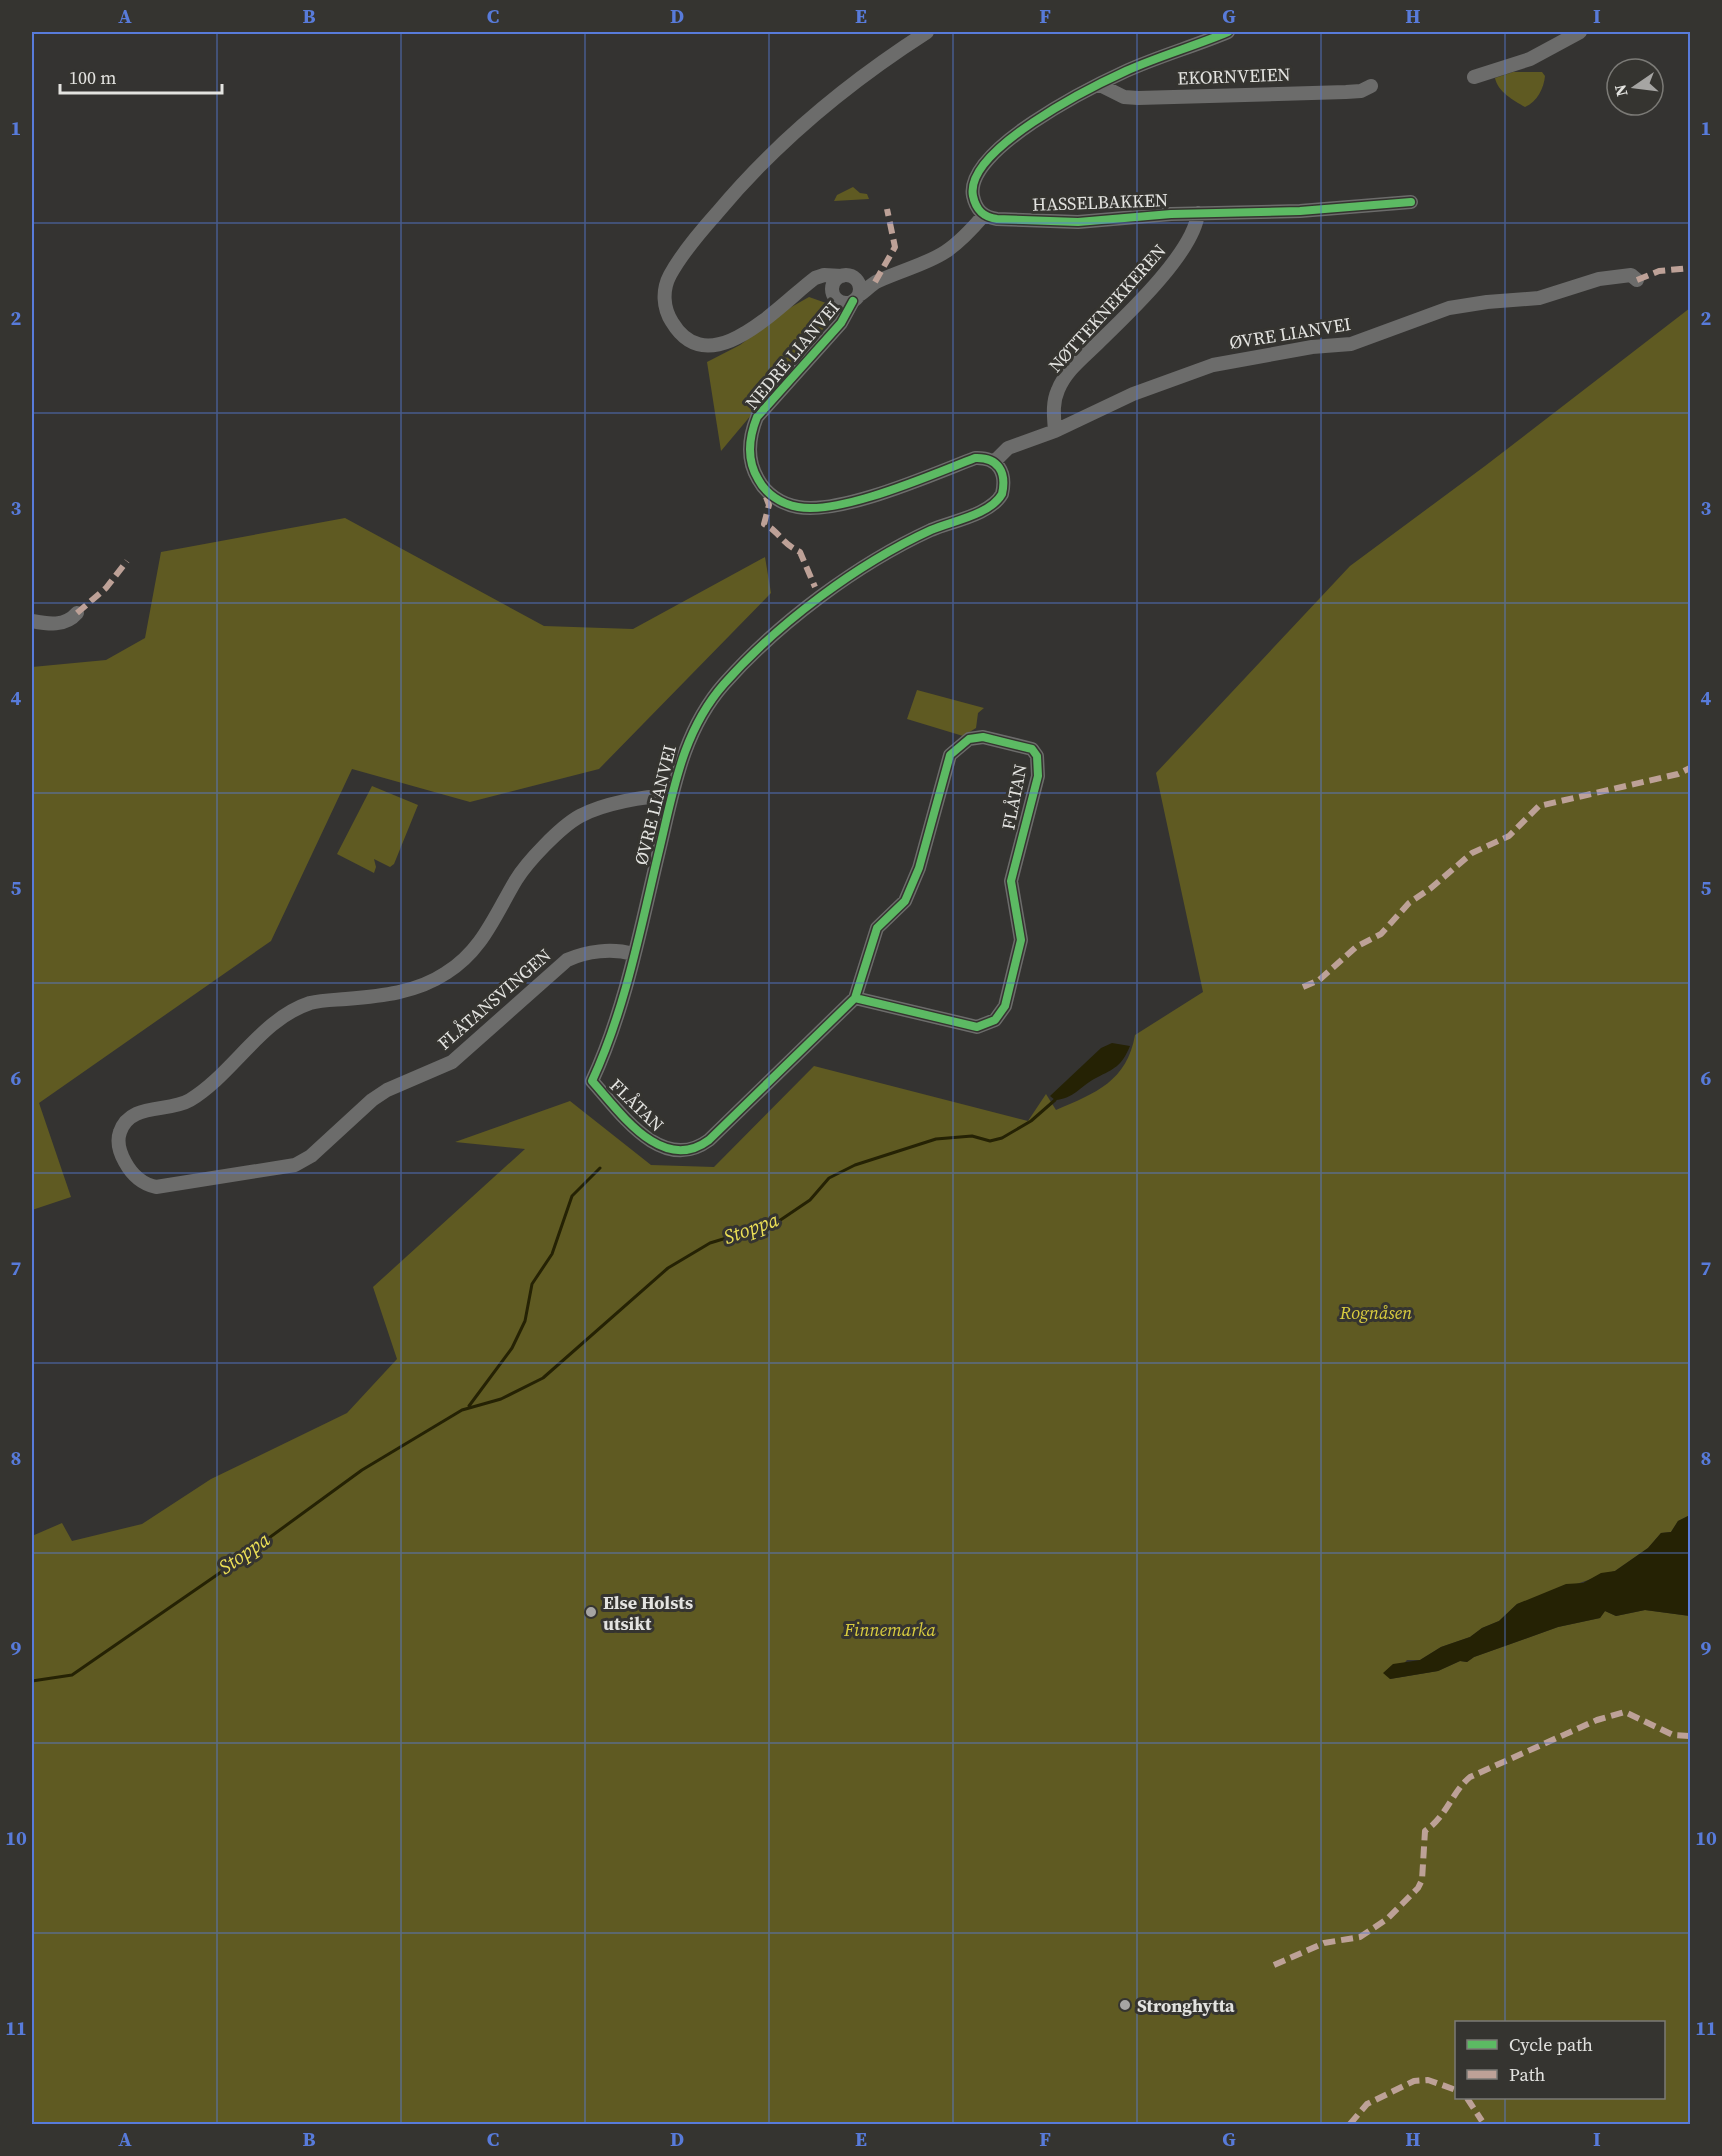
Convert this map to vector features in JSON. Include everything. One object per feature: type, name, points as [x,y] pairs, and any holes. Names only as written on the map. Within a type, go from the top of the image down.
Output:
[{"type":"street","name":"NEDRE LIANVEI","points":[[875,282],[848,277],[820,276],[806,284],[749,332],[721,345],[699,344],[681,333],[671,321],[664,301],[668,280],[674,268],[721,207],[771,154],[853,83],[927,32]]},
{"type":"street","points":[[875,282],[939,258],[962,241],[984,215],[974,201],[972,192],[976,176],[986,161],[1035,122],[1126,71],[1228,32]]},
{"type":"street","points":[[1474,77],[1530,59],[1580,32]]},
{"type":"street","name":"EKORNVEIEN","points":[[1100,85],[1124,97],[1138,98],[1346,92],[1361,91],[1371,86]]},
{"type":"street","name":"HASSELBAKKEN","points":[[984,215],[997,219],[1067,222],[1198,213],[1300,211],[1411,202]]},
{"type":"street","name":"NØTTEKNEKKEREN","points":[[1055,431],[1053,405],[1066,376],[1120,322],[1183,251],[1194,233],[1198,213]]},
{"type":"street","name":"ØVRE LIANVEI","points":[[592,1081],[612,1035],[684,751],[695,724],[730,678],[796,618],[876,560],[922,534],[981,511],[997,501],[1002,494],[1004,481],[1001,469],[995,461],[1008,448],[1055,431],[1143,390],[1229,360],[1351,344],[1449,308],[1539,298],[1614,276],[1631,275],[1637,280]]},
{"type":"street","points":[[848,277],[860,286],[856,298],[845,303],[834,295],[834,282],[848,277]]},
{"type":"street","name":"NEDRE LIANVEI","points":[[875,282],[856,298],[847,315],[765,405],[752,429],[749,449],[758,480],[769,494],[798,507],[827,506],[890,490],[975,458],[995,461]]},
{"type":"street","name":"NEDRE LIANVEI","points":[[806,284],[820,286],[834,295],[831,331]]},
{"type":"street","points":[[32,621],[58,624],[67,621],[77,613]]},
{"type":"street","name":"FLÅTAN","points":[[592,1081],[653,1143],[670,1150],[688,1149],[709,1140],[855,998],[877,928],[905,901],[919,868],[950,755],[969,739],[983,737],[1032,749],[1036,756],[1038,776],[1011,881],[1021,940],[1002,1012],[988,1024],[977,1027],[855,998]]},
{"type":"street","name":"FLÅTANSVINGEN","points":[[633,954],[623,951],[598,952],[579,955],[567,960],[452,1062],[387,1090],[372,1100],[311,1156],[295,1165],[156,1186],[143,1183],[133,1175],[120,1151],[118,1138],[121,1129],[132,1115],[190,1100],[295,1010],[329,1000],[381,996],[413,989],[432,981],[460,963],[486,935],[522,871],[578,817],[653,796],[672,796]]},
{"type":"green space","points":[[1513,72],[1542,72],[1545,76],[1539,94],[1525,107],[1507,95],[1499,87],[1495,78]]},
{"type":"green space","points":[[853,187],[860,193],[867,194],[869,199],[834,201],[837,195]]},
{"type":"green space","points":[[809,297],[826,303],[829,322],[721,451],[707,362],[740,345],[786,310]]},
{"type":"green space","name":"Finnemarka","points":[[1690,308],[1690,1515],[1678,1521],[1671,1532],[1661,1533],[1648,1548],[1615,1571],[1517,1604],[1499,1621],[1482,1628],[1470,1637],[1441,1647],[1420,1660],[1407,1660],[1390,1679],[1438,1671],[1460,1661],[1467,1662],[1474,1657],[1558,1627],[1600,1618],[1605,1611],[1616,1616],[1645,1610],[1690,1616],[1690,2124],[32,2124],[32,1536],[62,1523],[72,1541],[142,1524],[211,1479],[347,1413],[397,1359],[373,1287],[525,1149],[455,1142],[570,1101],[651,1165],[714,1167],[814,1066],[1028,1121],[1046,1094],[1056,1110],[1084,1098],[1108,1083],[1125,1064],[1135,1035],[1203,992],[1156,773],[1350,566],[1485,466]]},
{"type":"green space","points":[[345,518],[544,626],[633,629],[765,557],[771,593],[599,769],[470,802],[352,769],[271,941],[39,1103],[71,1197],[32,1210],[32,667],[106,660],[145,638],[161,552]]},
{"type":"green space","points":[[917,690],[984,708],[978,713],[976,728],[963,736],[907,719]]},
{"type":"green space","points":[[372,786],[418,805],[394,864],[390,867],[374,859],[376,867],[374,873],[337,854]]},
{"type":"shaded area","points":[[1112,1043],[1130,1046],[1117,1066],[1067,1097],[1055,1100],[1050,1096],[1101,1048]]},
{"type":"shaded area","points":[[1690,1515],[1690,1616],[1645,1610],[1616,1616],[1605,1611],[1600,1618],[1558,1627],[1474,1657],[1467,1662],[1460,1661],[1438,1671],[1390,1679],[1383,1673],[1393,1664],[1420,1660],[1441,1647],[1470,1637],[1482,1628],[1499,1621],[1517,1604],[1566,1584],[1583,1583],[1601,1573],[1615,1571],[1648,1548],[1661,1533],[1671,1532],[1678,1521]]},
{"type":"waterway","name":"Stoppa","points":[[32,1681],[72,1675],[240,1559],[362,1470],[462,1410],[501,1399],[543,1378],[668,1268],[710,1243],[776,1223],[810,1200],[829,1178],[855,1165],[936,1139],[972,1136],[990,1141],[1002,1138],[1031,1121],[1055,1100]]},
{"type":"waterway","name":"Stoppa","points":[[469,1406],[512,1348],[525,1321],[532,1284],[552,1254],[572,1196],[600,1168]]},
{"type":"marked path","points":[[875,282],[895,247],[887,209]]},
{"type":"marked path","points":[[1637,280],[1659,271],[1690,268]]},
{"type":"marked path","points":[[766,497],[769,505],[764,524],[788,545],[800,552],[815,587]]},
{"type":"marked path","points":[[77,613],[106,588],[127,561]]},
{"type":"marked path","points":[[1303,987],[1319,980],[1356,947],[1381,934],[1409,903],[1431,888],[1472,853],[1509,836],[1539,806],[1678,774],[1690,768]]},
{"type":"marked path","points":[[1274,1965],[1324,1943],[1360,1937],[1387,1919],[1418,1888],[1422,1880],[1425,1831],[1439,1818],[1470,1777],[1597,1720],[1625,1712],[1673,1735],[1690,1736]]},
{"type":"marked path","points":[[1350,2124],[1367,2104],[1414,2081],[1428,2080],[1455,2090]]},
{"type":"marked path","points":[[1468,2099],[1482,2121]]},
{"type":"cycle path","points":[[1228,32],[1126,71],[1060,105],[1033,122],[1008,140],[988,159],[976,178],[973,196],[978,209],[984,215],[997,219],[1078,222],[1171,214],[1300,211],[1411,202]]},
{"type":"cycle path","points":[[853,301],[841,323],[757,417],[752,432],[750,456],[761,484],[770,494],[786,503],[798,507],[816,508],[838,505],[887,492],[975,458],[983,458],[999,467],[1003,479],[1002,494],[989,507],[980,512],[931,530],[903,544],[820,597],[745,661],[709,703],[680,765],[631,970],[614,1026],[592,1081],[629,1123],[659,1145],[675,1150],[692,1149],[709,1140],[855,998],[877,928],[905,901],[919,868],[950,755],[969,739],[983,737],[1032,749],[1037,756],[1038,776],[1011,881],[1021,940],[1005,1006],[995,1020],[977,1027],[855,998]]},
{"type":"place","name":"Else Holsts utsikt","points":[[591,1612]]},
{"type":"place","name":"Stronghytta","points":[[1125,2005]]},
{"type":"park label","name":"Rognåsen","points":[[1376,1312]]}]
